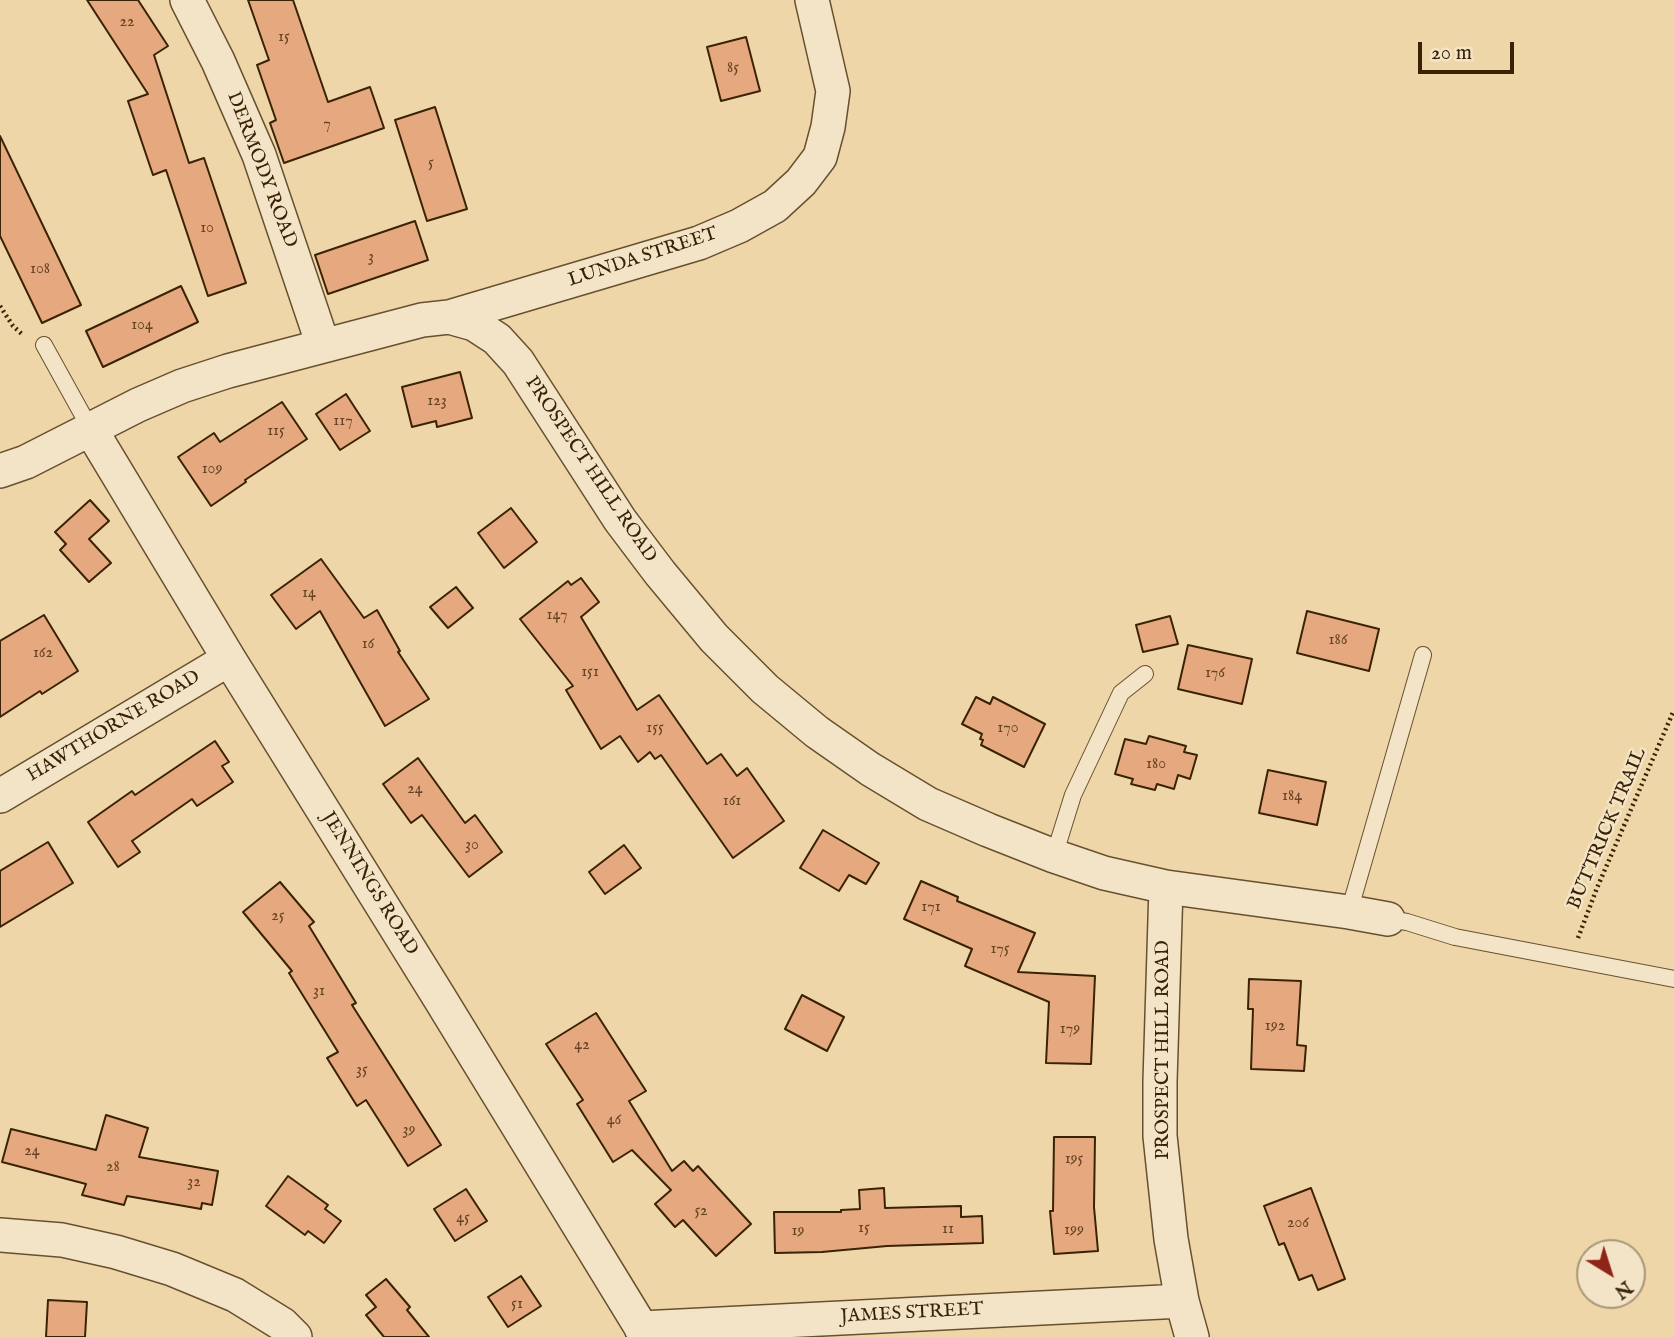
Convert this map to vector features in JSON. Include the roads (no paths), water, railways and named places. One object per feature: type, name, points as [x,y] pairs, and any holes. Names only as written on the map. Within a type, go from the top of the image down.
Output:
[{"type":"street","name":"DERMODY ROAD","points":[[187,0],[218,61],[259,155],[323,345]]},
{"type":"street","name":"LUNDA STREET","points":[[449,317],[699,243],[739,226],[775,206],[802,182],[820,157],[828,127],[833,92],[811,0]]},
{"type":"street","name":"PROSPECT HILL ROAD","points":[[0,471],[26,462],[138,405],[182,386],[228,371],[422,320],[449,317],[474,324],[498,340],[518,362],[620,520],[714,638],[765,688],[817,732],[870,769],[928,804],[1054,856],[1104,873],[1166,887],[1388,919]]},
{"type":"street","name":"JENNINGS ROAD","points":[[91,430],[644,1332]]},
{"type":"street","name":"HAWTHORNE ROAD","points":[[0,796],[229,659]]},
{"type":"street","name":"PROSPECT HILL ROAD","points":[[1166,887],[1160,1136],[1171,1239],[1192,1337]]},
{"type":"street","points":[[0,1235],[62,1241],[117,1252],[173,1269],[235,1295],[282,1324],[295,1337]]},
{"type":"street","name":"JAMES STREET","points":[[644,1332],[1182,1300]]},
{"type":"lane","points":[[44,345],[91,430]]},
{"type":"lane","points":[[1349,912],[1423,654]]},
{"type":"lane","points":[[1054,856],[1073,795],[1121,693],[1145,674]]},
{"type":"lane","points":[[1388,919],[1455,937],[1674,978]]}]
